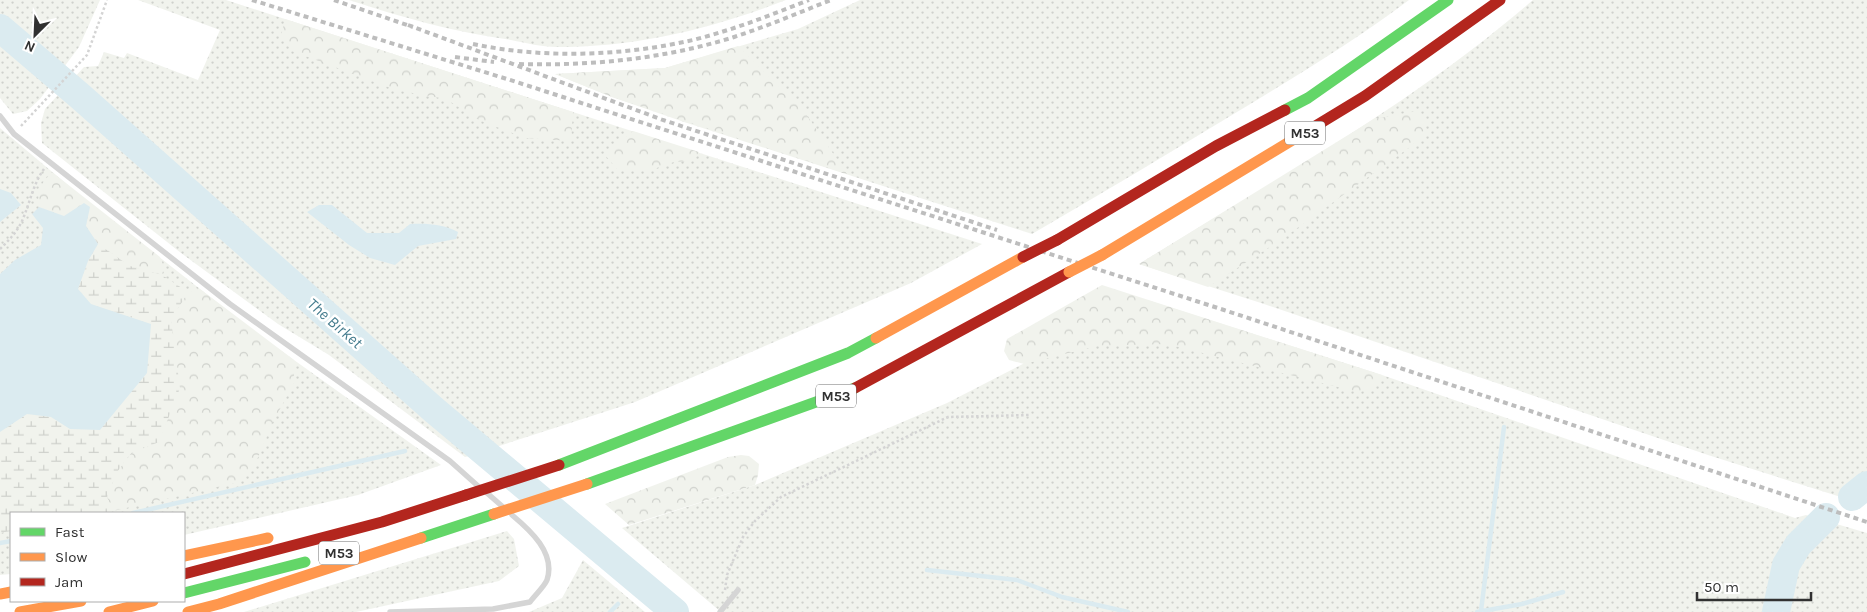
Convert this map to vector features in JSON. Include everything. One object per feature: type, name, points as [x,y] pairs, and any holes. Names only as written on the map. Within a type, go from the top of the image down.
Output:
[{"type":"highway","name":"M53","points":[[185,574],[382,522],[559,465],[848,353],[1056,240],[1216,146],[1308,98],[1448,0]]},
{"type":"highway","name":"M53","points":[[334,554],[494,514],[587,484],[847,392],[1102,255],[1365,96],[1500,0]]},
{"type":"highway","points":[[312,528],[466,495]]},
{"type":"highway","points":[[188,612],[219,604],[494,514]]},
{"type":"highway","points":[[185,556],[283,534]]},
{"type":"highway","name":"M53","points":[[185,593],[315,559]]},
{"type":"highway","points":[[20,612],[76,602]]},
{"type":"highway","points":[[110,612],[149,602]]},
{"type":"lane","points":[[0,116],[14,134],[230,304],[450,461],[534,534],[549,563],[546,580],[530,602],[493,609],[390,612]]},
{"type":"lane","points":[[720,612],[738,590]]},
{"type":"path","points":[[14,134],[87,55],[107,0]]},
{"type":"path","points":[[0,249],[12,237],[22,221],[38,177],[49,161]]},
{"type":"path","points":[[727,603],[725,590],[727,575],[743,537],[760,516],[781,497],[948,417],[1030,415]]},
{"type":"green space","points":[[0,0],[100,0],[79,47],[40,99],[27,111],[13,114],[0,98]]},
{"type":"green space","points":[[138,0],[226,0],[982,244],[911,283],[635,402],[465,457],[329,355],[278,324],[181,253],[42,143],[41,123],[45,109],[84,67],[98,66],[104,52],[124,58],[127,53],[198,80],[220,30]]},
{"type":"green space","points":[[349,0],[786,0],[702,28],[645,40],[616,44],[556,47],[534,45],[449,29]]},
{"type":"green space","points":[[860,0],[1409,0],[1368,30],[1303,72],[1032,234],[684,122],[612,97],[555,74],[665,68],[798,29]]},
{"type":"green space","points":[[1533,0],[1867,0],[1867,477],[1844,498],[1708,455],[1261,303],[1139,264],[1341,140],[1391,107],[1487,38]]},
{"type":"green space","points":[[285,19],[573,112],[571,141],[525,138],[479,120],[446,99],[396,90],[292,51],[281,36]]},
{"type":"green space","points":[[738,46],[804,111],[847,174],[612,97],[555,74],[665,68]]},
{"type":"green space","points":[[1417,111],[1425,121],[1424,134],[1410,147],[1282,239],[1208,287],[1139,264],[1374,119]]},
{"type":"green space","points":[[0,128],[76,192],[259,335],[441,465],[358,495],[185,535],[185,512],[10,512],[10,574],[0,575]]},
{"type":"green space","points":[[633,131],[699,152],[694,161],[674,162],[648,171],[617,169],[605,155]]},
{"type":"green space","points":[[52,172],[160,257],[164,267],[162,275],[130,266],[98,244],[86,226],[89,208],[64,216],[39,207],[38,196],[40,188]]},
{"type":"green space","points":[[98,244],[130,266],[162,275],[188,292],[171,320],[180,388],[159,442],[131,453],[117,472],[107,497],[113,511],[10,512],[10,531],[0,533],[0,432],[27,414],[51,417],[71,429],[151,324],[91,304],[78,289],[88,261]]},
{"type":"green space","points":[[1102,285],[1382,375],[1373,389],[1358,392],[1167,344],[1097,346],[1024,364],[1009,360],[1004,351],[1007,339]]},
{"type":"green space","points":[[200,289],[294,360],[294,383],[273,422],[256,462],[236,483],[113,511],[107,497],[117,472],[131,453],[159,441],[179,387],[171,320],[188,292]]},
{"type":"green space","points":[[1147,300],[1382,375],[1795,518],[1806,515],[1867,533],[1867,612],[721,612],[622,528],[755,485],[947,403]]},
{"type":"green space","points":[[749,456],[759,464],[755,485],[629,525],[605,504],[728,457]]},
{"type":"green space","points":[[507,531],[514,539],[519,566],[499,581],[356,612],[244,612]]},
{"type":"green space","points":[[583,560],[645,612],[529,612],[562,598]]},
{"type":"shaded area","points":[[0,189],[11,193],[21,205],[0,222]]},
{"type":"shaded area","points":[[84,203],[90,207],[86,226],[98,244],[88,261],[78,289],[91,304],[151,324],[147,373],[100,430],[70,429],[51,417],[27,414],[0,432],[0,274],[15,260],[41,245],[43,228],[32,214],[39,207],[64,216]]},
{"type":"shaded area","points":[[319,205],[332,205],[367,233],[399,233],[410,224],[440,226],[458,232],[456,239],[418,246],[395,265],[370,258],[349,245],[307,212]]},
{"type":"waterway","name":"The Birket","points":[[0,28],[81,97],[434,410],[675,612]]},
{"type":"waterway","points":[[427,419],[434,410]]},
{"type":"waterway","points":[[1481,611],[1504,427]]},
{"type":"waterway","points":[[137,512],[405,451]]},
{"type":"waterway","points":[[1852,497],[1867,485]]},
{"type":"waterway","points":[[1776,612],[1786,565],[1798,545],[1826,517]]},
{"type":"waterway","points":[[0,543],[10,541]]},
{"type":"waterway","points":[[927,570],[1017,580],[1062,597],[1128,612]]},
{"type":"waterway","name":"The Birket","points":[[624,581],[628,571]]},
{"type":"waterway","points":[[1477,612],[1522,604],[1563,592]]},
{"type":"waterway","points":[[610,612],[618,604]]},
{"type":"railway","points":[[252,0],[507,79],[1224,310],[1867,522]]},
{"type":"railway","points":[[334,0],[413,27]]},
{"type":"railway","points":[[473,44],[500,49],[555,54],[583,54],[639,49],[708,36],[752,22],[809,0]]},
{"type":"railway","points":[[519,64],[573,64],[626,60],[679,51],[744,34],[831,0]]},
{"type":"railway","points":[[408,25],[663,120],[997,230]]},
{"type":"railway","points":[[455,57],[494,62]]},
{"type":"traffic: fast","points":[[1285,110],[1308,98],[1448,0]]},
{"type":"traffic: fast","points":[[559,465],[848,353],[876,338]]},
{"type":"traffic: fast","points":[[587,484],[855,388]]},
{"type":"traffic: fast","points":[[421,538],[494,514]]},
{"type":"traffic: fast","points":[[185,593],[305,562]]},
{"type":"traffic: slow","points":[[1102,255],[1309,130]]},
{"type":"traffic: slow","points":[[1069,272],[1102,255]]},
{"type":"traffic: slow","points":[[876,338],[1023,257]]},
{"type":"traffic: slow","points":[[494,514],[587,484]]},
{"type":"traffic: slow","points":[[185,556],[268,538]]},
{"type":"traffic: slow","points":[[188,612],[219,604],[421,538]]},
{"type":"traffic: slow","points":[[0,594],[10,592]]},
{"type":"traffic: slow","points":[[20,612],[75,602]]},
{"type":"traffic: slow","points":[[109,612],[149,602]]},
{"type":"traffic: jam","points":[[1309,130],[1365,96],[1500,0]]},
{"type":"traffic: jam","points":[[1057,240],[1216,146],[1285,110]]},
{"type":"traffic: jam","points":[[1023,257],[1057,240]]},
{"type":"traffic: jam","points":[[855,388],[1069,272]]},
{"type":"traffic: jam","points":[[466,495],[559,465]]},
{"type":"traffic: jam","points":[[185,574],[382,522],[466,495]]}]
